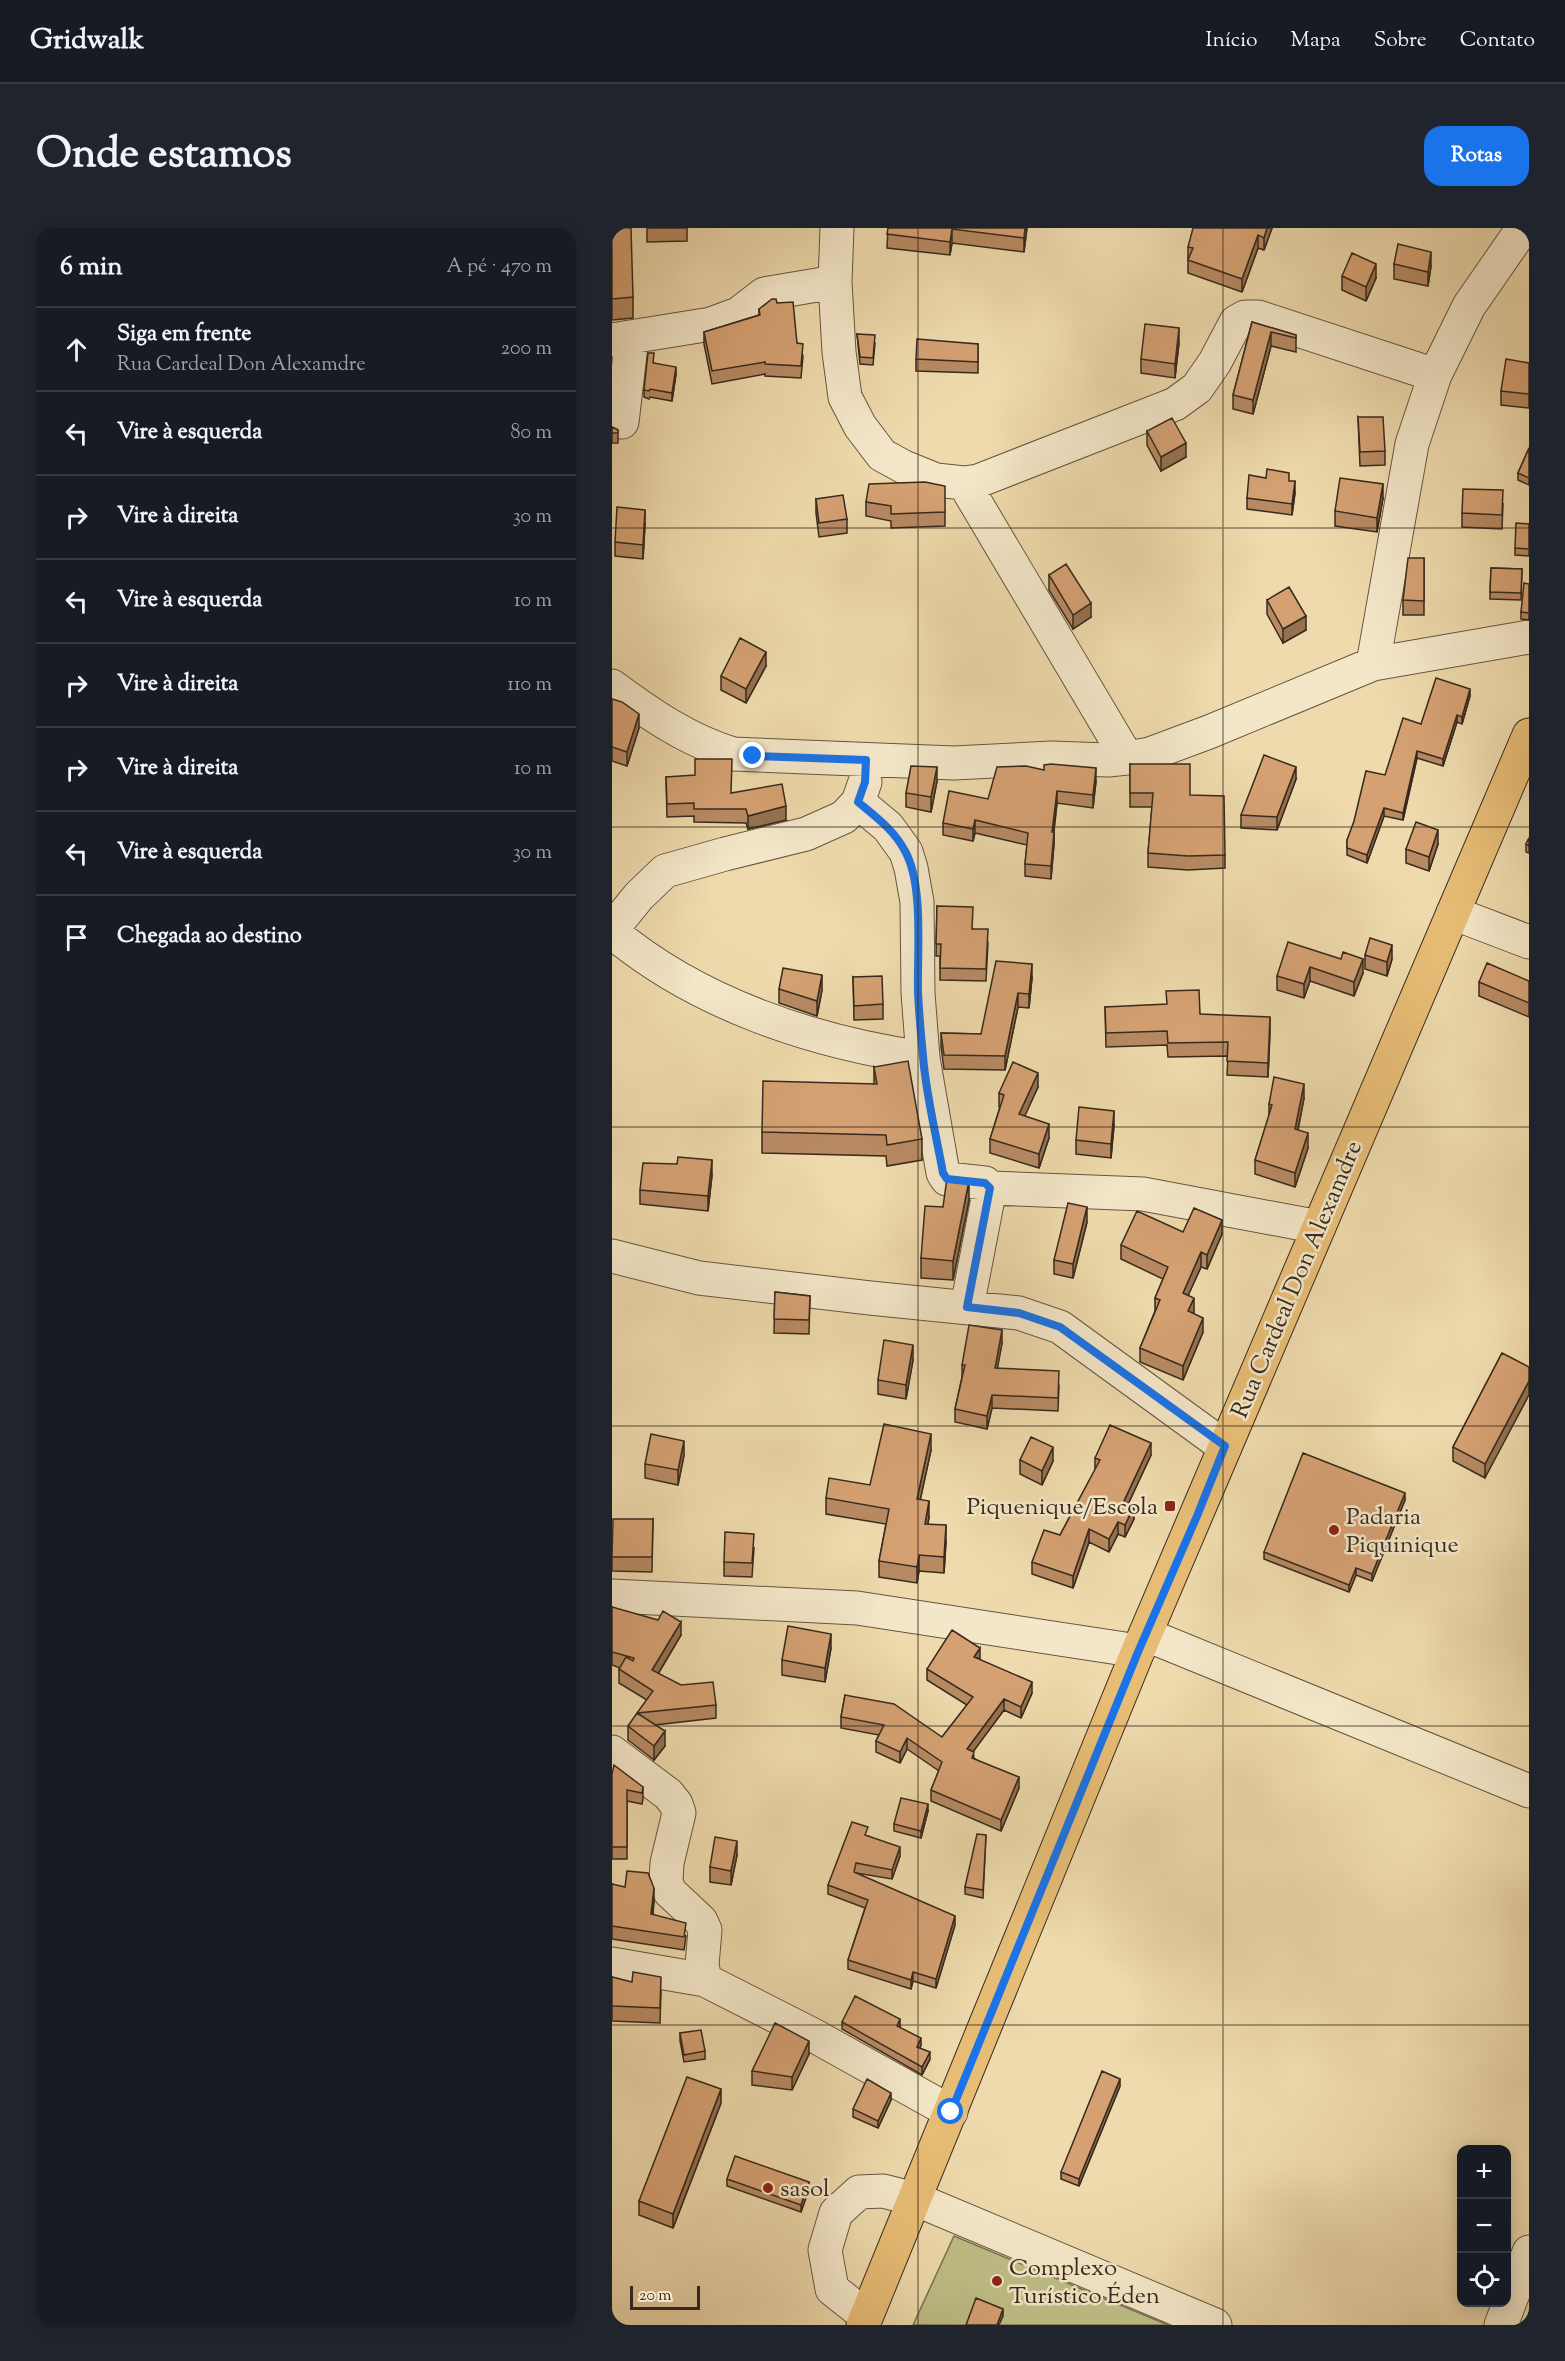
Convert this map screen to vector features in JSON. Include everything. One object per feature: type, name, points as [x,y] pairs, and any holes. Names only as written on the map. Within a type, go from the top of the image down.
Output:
[{"type":"main road","name":"Rua Cardeal Don Alexamdre","points":[[865,2321],[1225,1446],[1529,735]]},
{"type":"street","points":[[837,228],[835,282],[839,352],[845,397],[860,426],[882,455],[936,480],[964,483],[978,481],[1175,404],[1197,388],[1215,362],[1236,322],[1245,317],[1258,317],[1435,375]]},
{"type":"street","points":[[1373,664],[1413,444],[1435,375],[1468,306],[1523,228]]},
{"type":"street","points":[[622,422],[622,338],[711,324],[738,314],[764,294],[835,282]]},
{"type":"street","points":[[964,483],[1127,758]]},
{"type":"street","points":[[612,686],[666,725],[709,747],[733,754],[954,763],[1052,758],[1108,760],[1150,754],[1373,664],[1529,637]]},
{"type":"street","points":[[866,760],[865,782],[858,802],[844,817],[806,834],[665,871],[639,896],[612,930],[642,957],[729,1004],[811,1035],[871,1051],[923,1058]]},
{"type":"street","points":[[858,802],[888,827],[906,852],[911,868],[917,902],[918,993],[927,1093],[943,1173],[947,1179],[985,1183],[990,1188],[1143,1194],[1319,1227]]},
{"type":"street","points":[[1453,913],[1529,942]]},
{"type":"street","points":[[967,1307],[990,1188]]},
{"type":"street","points":[[612,1256],[699,1278],[1019,1313],[1060,1327],[1225,1446]]},
{"type":"street","points":[[612,1596],[857,1608],[1143,1643],[1529,1791]]},
{"type":"street","points":[[612,1752],[669,1794],[676,1804],[679,1813],[667,1863],[666,1882],[670,1892],[701,1921],[705,1930],[702,1965],[705,1980]]},
{"type":"street","points":[[612,1964],[705,1980],[813,2035],[951,2112]]},
{"type":"street","points":[[865,2321],[832,2289],[825,2250],[836,2213],[859,2192],[883,2191],[915,2199],[1215,2325]]},
{"type":"street","points":[[1501,2325],[1529,2252]]},
{"type":"green space","name":"Complexo Turístico Éden","points":[[954,2236],[1168,2325],[913,2325]]},
{"type":"building","points":[[612,228],[631,228],[633,297],[612,299]]},
{"type":"building","points":[[888,228],[1025,228],[1024,238],[952,229],[950,242],[887,234]]},
{"type":"building","points":[[1193,228],[1267,228],[1264,238],[1258,235],[1242,279],[1188,260],[1193,248],[1188,247]]},
{"type":"building","points":[[1398,244],[1431,252],[1428,272],[1394,264]]},
{"type":"building","points":[[1352,253],[1376,264],[1366,287],[1342,276]]},
{"type":"building","points":[[772,299],[776,299],[777,303],[793,302],[797,343],[803,344],[801,366],[765,364],[765,362],[712,371],[704,332],[760,315],[759,309]]},
{"type":"building","points":[[1252,322],[1296,335],[1296,338],[1271,332],[1253,400],[1233,395]]},
{"type":"building","points":[[1145,324],[1179,328],[1175,364],[1141,359]]},
{"type":"building","points":[[857,334],[875,335],[873,358],[860,357]]},
{"type":"building","points":[[917,339],[978,344],[978,362],[916,359]]},
{"type":"building","points":[[648,353],[654,353],[653,363],[676,367],[672,393],[644,390]]},
{"type":"building","points":[[1506,359],[1529,363],[1529,394],[1501,391]]},
{"type":"building","points":[[1358,417],[1383,417],[1385,451],[1360,452]]},
{"type":"building","points":[[1172,418],[1186,443],[1161,457],[1147,431]]},
{"type":"building","points":[[612,427],[618,430],[618,433],[612,433]]},
{"type":"building","points":[[1529,448],[1529,478],[1518,473]]},
{"type":"building","points":[[1267,469],[1289,473],[1289,481],[1295,481],[1292,504],[1247,498],[1249,475],[1266,478]]},
{"type":"building","points":[[1340,478],[1383,484],[1377,518],[1335,511]]},
{"type":"building","points":[[925,482],[945,486],[945,512],[891,514],[891,506],[866,502],[869,484]]},
{"type":"building","points":[[1463,489],[1503,490],[1502,515],[1462,513]]},
{"type":"building","points":[[843,495],[847,519],[819,523],[816,499]]},
{"type":"building","points":[[617,507],[645,510],[643,545],[615,542]]},
{"type":"building","points":[[1516,523],[1529,524],[1529,549],[1515,548]]},
{"type":"building","points":[[1408,558],[1424,558],[1424,601],[1403,600]]},
{"type":"building","points":[[1066,564],[1091,603],[1073,615],[1049,575]]},
{"type":"building","points":[[1491,568],[1522,569],[1521,593],[1490,592]]},
{"type":"building","points":[[1524,583],[1529,584],[1529,613],[1521,612]]},
{"type":"building","points":[[1289,587],[1306,616],[1283,629],[1267,600]]},
{"type":"building","points":[[740,638],[766,652],[746,689],[721,676]]},
{"type":"building","points":[[1436,678],[1470,689],[1462,717],[1457,715],[1443,759],[1417,751],[1403,813],[1384,808],[1367,855],[1347,848],[1347,840],[1366,771],[1385,775],[1403,718],[1421,724]]},
{"type":"building","points":[[612,699],[622,702],[639,714],[627,752],[612,747]]},
{"type":"building","points":[[1264,755],[1296,767],[1277,817],[1241,815]]},
{"type":"building","points":[[695,759],[732,759],[731,793],[782,784],[786,806],[748,816],[746,809],[694,809],[694,803],[667,804],[666,777],[695,775]]},
{"type":"building","points":[[1130,764],[1190,764],[1190,795],[1224,796],[1225,855],[1188,856],[1148,853],[1153,793],[1130,793]]},
{"type":"building","points":[[1044,765],[1096,768],[1093,795],[1057,791],[1051,866],[1025,864],[1028,833],[975,820],[973,829],[943,823],[949,791],[988,799],[997,767],[1026,766],[1044,770]]},
{"type":"building","points":[[911,766],[937,767],[931,797],[906,793]]},
{"type":"building","points":[[1416,822],[1438,830],[1429,857],[1406,849]]},
{"type":"building","points":[[937,906],[973,907],[972,929],[988,929],[986,969],[940,968],[941,944],[936,944]]},
{"type":"building","points":[[1370,938],[1392,945],[1387,962],[1365,955]]},
{"type":"building","points":[[1288,942],[1341,959],[1343,952],[1363,959],[1354,982],[1310,967],[1304,984],[1277,976]]},
{"type":"building","points":[[996,961],[1032,964],[1029,994],[1018,993],[1005,1056],[944,1055],[941,1033],[981,1034]]},
{"type":"building","points":[[1487,963],[1529,981],[1529,1003],[1479,982]]},
{"type":"building","points":[[783,968],[822,975],[817,1001],[779,989]]},
{"type":"building","points":[[882,976],[883,1004],[854,1006],[853,977]]},
{"type":"building","points":[[1199,990],[1200,1014],[1270,1017],[1268,1063],[1227,1061],[1228,1042],[1168,1043],[1167,1031],[1106,1033],[1105,1007],[1167,1004],[1166,991]]},
{"type":"building","points":[[908,1061],[922,1139],[887,1145],[886,1135],[762,1132],[763,1081],[877,1084],[874,1067]]},
{"type":"building","points":[[1013,1062],[1038,1073],[1019,1114],[1049,1124],[1039,1154],[990,1139],[1004,1095],[999,1093]]},
{"type":"building","points":[[1274,1077],[1304,1084],[1295,1129],[1308,1133],[1295,1173],[1255,1160],[1272,1105],[1269,1104]]},
{"type":"building","points":[[1079,1107],[1114,1111],[1111,1144],[1076,1140]]},
{"type":"building","points":[[678,1157],[712,1160],[708,1196],[640,1190],[643,1163],[677,1164]]},
{"type":"building","points":[[947,1178],[969,1181],[953,1261],[921,1258],[925,1206],[943,1207]]},
{"type":"building","points":[[1068,1203],[1087,1207],[1073,1264],[1054,1260]]},
{"type":"building","points":[[1194,1208],[1222,1220],[1207,1255],[1201,1252],[1183,1293],[1194,1298],[1188,1311],[1203,1318],[1183,1366],[1140,1348],[1160,1300],[1155,1298],[1168,1267],[1121,1245],[1137,1211],[1183,1232]]},
{"type":"building","points":[[775,1292],[810,1296],[809,1320],[774,1319]]},
{"type":"building","points":[[969,1325],[1002,1330],[995,1368],[1059,1371],[1058,1398],[992,1395],[987,1416],[955,1409],[965,1365],[962,1365]]},
{"type":"building","points":[[884,1340],[913,1345],[906,1385],[878,1380]]},
{"type":"building","points":[[1502,1353],[1529,1367],[1529,1381],[1485,1464],[1453,1447]]},
{"type":"building","points":[[884,1424],[931,1434],[917,1499],[929,1501],[925,1524],[946,1525],[944,1557],[919,1555],[917,1567],[879,1561],[889,1509],[826,1498],[829,1478],[870,1485]]},
{"type":"building","points":[[1110,1425],[1151,1443],[1124,1501],[1134,1506],[1125,1525],[1118,1522],[1109,1539],[1089,1529],[1073,1576],[1032,1562],[1044,1530],[1060,1535],[1100,1460],[1095,1458]]},
{"type":"building","points":[[651,1434],[684,1441],[678,1470],[645,1464]]},
{"type":"building","points":[[1031,1437],[1053,1447],[1042,1471],[1020,1460]]},
{"type":"building","name":"Padaria Piquinique","points":[[1303,1453],[1405,1493],[1372,1574],[1356,1568],[1349,1585],[1264,1552]]},
{"type":"building","points":[[613,1519],[653,1519],[652,1557],[612,1557]]},
{"type":"building","points":[[725,1532],[754,1534],[752,1563],[724,1562]]},
{"type":"building","points":[[612,1607],[658,1620],[663,1611],[681,1622],[652,1670],[681,1685],[713,1682],[716,1705],[637,1713],[653,1691],[619,1669],[626,1657],[633,1661],[634,1658],[612,1652]]},
{"type":"building","points":[[788,1626],[831,1634],[825,1668],[782,1660]]},
{"type":"building","points":[[952,1630],[980,1648],[974,1657],[1032,1682],[1021,1707],[1004,1699],[967,1749],[974,1752],[972,1758],[1019,1777],[1001,1820],[931,1790],[942,1762],[907,1738],[900,1752],[876,1741],[884,1725],[841,1717],[845,1695],[894,1704],[942,1737],[973,1697],[927,1669]]},
{"type":"building","points":[[637,1713],[665,1731],[654,1746],[628,1726]]},
{"type":"building","points":[[614,1765],[643,1787],[642,1793],[627,1790],[627,1847],[612,1847]]},
{"type":"building","points":[[901,1798],[928,1804],[921,1831],[894,1824]]},
{"type":"building","points":[[852,1822],[868,1827],[865,1835],[900,1847],[892,1870],[856,1863],[854,1872],[955,1916],[936,1979],[913,1972],[911,1980],[848,1960],[868,1900],[828,1885]]},
{"type":"building","points":[[977,1834],[986,1835],[983,1890],[965,1887]]},
{"type":"building","points":[[715,1837],[737,1841],[731,1871],[710,1867]]},
{"type":"building","points":[[627,1871],[648,1873],[654,1888],[651,1914],[686,1923],[684,1937],[612,1926],[612,1884],[625,1887]]},
{"type":"building","points":[[633,1972],[661,1977],[660,2008],[612,2006],[612,1977],[632,1982]]},
{"type":"building","points":[[855,1996],[900,2019],[897,2026],[921,2038],[917,2047],[930,2052],[922,2067],[842,2022]]},
{"type":"building","points":[[775,2023],[809,2041],[792,2077],[752,2071]]},
{"type":"building","points":[[701,2030],[705,2051],[684,2055],[680,2033]]},
{"type":"building","points":[[1102,2071],[1120,2079],[1079,2179],[1061,2172]]},
{"type":"building","points":[[687,2077],[721,2089],[673,2214],[639,2201]]},
{"type":"building","points":[[867,2079],[891,2093],[878,2121],[853,2109]]},
{"type":"building","name":"sasol","points":[[735,2156],[809,2182],[801,2205],[727,2179]]},
{"type":"building","name":"Complexo Turístico Éden","points":[[976,2298],[1003,2309],[997,2325],[966,2325]]},
{"type":"place","name":"Piquenique/Escola","points":[[1170,1506]]},
{"type":"place","name":"Padaria Piquinique","points":[[1334,1530]]},
{"type":"place","name":"sasol","points":[[768,2188]]},
{"type":"place","name":"Complexo Turístico Éden","points":[[997,2281]]},
{"type":"route","points":[[753,756],[866,760],[865,782],[858,802],[888,827],[906,852],[917,902],[918,993],[927,1093],[943,1173],[947,1179],[985,1183],[990,1188],[967,1307],[1019,1313],[1060,1327],[1225,1446],[1138,1652],[951,2112]]}]
